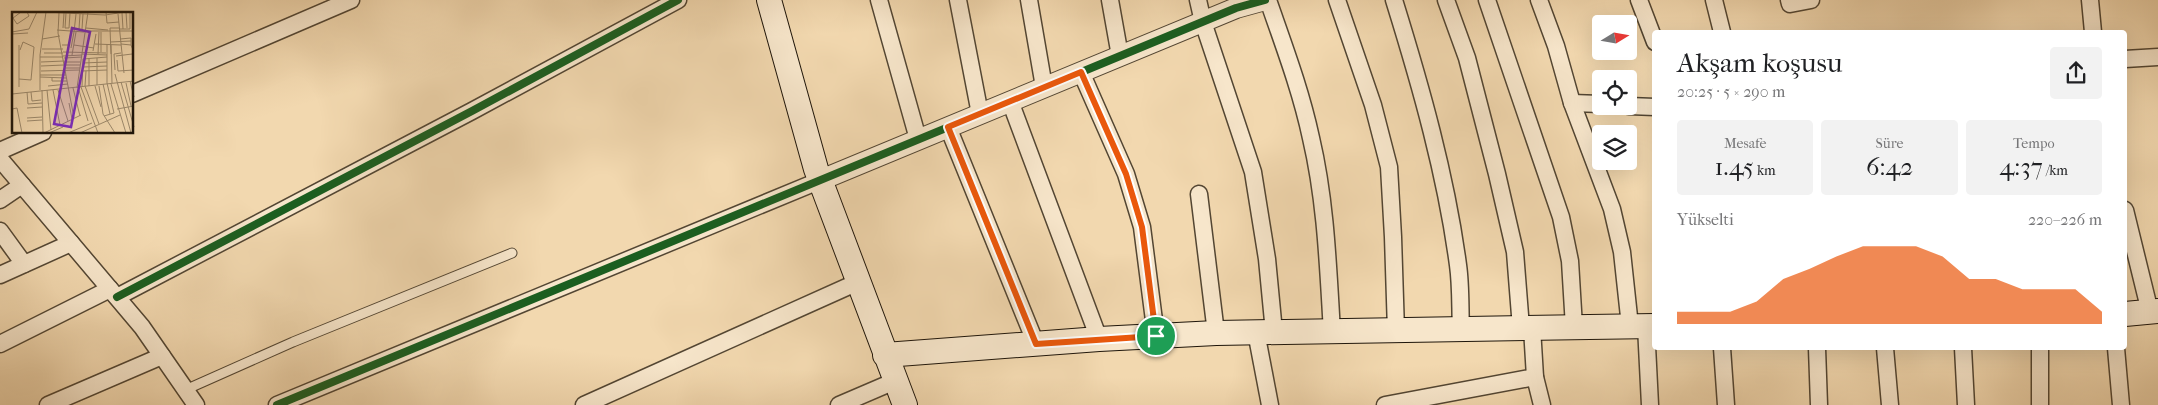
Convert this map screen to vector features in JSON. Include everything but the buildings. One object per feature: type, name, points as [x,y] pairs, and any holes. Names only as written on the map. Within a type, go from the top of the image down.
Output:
[{"type":"main road","points":[[769,0],[820,180],[905,405]]},
{"type":"main road","points":[[2127,314],[2154,311]]},
{"type":"main road","points":[[885,355],[1156,336],[1265,332],[1644,326]]},
{"type":"street","points":[[134,93],[351,0]]},
{"type":"street","points":[[0,344],[114,293],[472,111],[678,0]]},
{"type":"street","points":[[879,0],[918,139]]},
{"type":"street","points":[[958,0],[980,114]]},
{"type":"street","points":[[1029,0],[1044,87]]},
{"type":"street","points":[[1110,0],[1120,56]]},
{"type":"street","points":[[1198,0],[1203,22],[1253,172],[1267,260],[1265,332],[1270,405]]},
{"type":"street","points":[[277,405],[1203,22],[1240,3],[1266,0],[1293,69],[1312,139],[1326,226],[1332,332]]},
{"type":"street","points":[[1337,0],[1373,105],[1389,167],[1396,331]]},
{"type":"street","points":[[1394,0],[1425,99],[1448,209],[1458,266],[1461,330]]},
{"type":"street","points":[[1446,0],[1467,58],[1499,182],[1515,252],[1535,377],[1542,405]]},
{"type":"street","points":[[1487,0],[1561,217],[1570,261],[1574,327]]},
{"type":"street","points":[[1539,0],[1556,46],[1572,103],[1614,217],[1622,252],[1644,326],[1650,405]]},
{"type":"street","points":[[1639,0],[1652,34]]},
{"type":"street","points":[[1714,0],[1722,30]]},
{"type":"street","points":[[1789,0],[1790,4],[1811,0]]},
{"type":"street","points":[[2090,0],[2093,30]]},
{"type":"street","points":[[2127,59],[2158,57]]},
{"type":"street","points":[[1081,72],[1126,174],[1142,227],[1156,336]]},
{"type":"street","points":[[1010,101],[1099,340]]},
{"type":"street","points":[[1572,103],[1592,104]]},
{"type":"street","points":[[1637,106],[1652,107]]},
{"type":"street","points":[[948,127],[1036,344]]},
{"type":"street","points":[[0,151],[38,134]]},
{"type":"street","points":[[0,159],[142,327],[196,405]]},
{"type":"street","points":[[0,200],[22,185]]},
{"type":"street","points":[[1199,194],[1216,334]]},
{"type":"street","points":[[2127,217],[2154,311]]},
{"type":"street","points":[[0,231],[24,264]]},
{"type":"street","points":[[0,275],[71,243]]},
{"type":"street","points":[[584,405],[858,282]]},
{"type":"street","points":[[1722,350],[1726,405]]},
{"type":"street","points":[[1817,350],[1819,405]]},
{"type":"street","points":[[1885,350],[1890,405]]},
{"type":"street","points":[[1963,350],[1966,405]]},
{"type":"street","points":[[2040,350],[2040,405]]},
{"type":"street","points":[[2116,350],[2121,405]]},
{"type":"street","points":[[48,405],[162,356]]},
{"type":"street","points":[[1385,405],[1450,399],[1535,377]]},
{"type":"street","points":[[839,405],[895,381]]},
{"type":"lane","points":[[185,390],[292,342],[512,253]]},
{"type":"cycle path","points":[[117,297],[472,111],[678,0]]},
{"type":"cycle path","points":[[277,405],[1236,8],[1265,0]]},
{"type":"route","points":[[1081,72],[1126,174],[1142,227],[1156,336],[1036,344],[948,127],[1081,72]]}]
